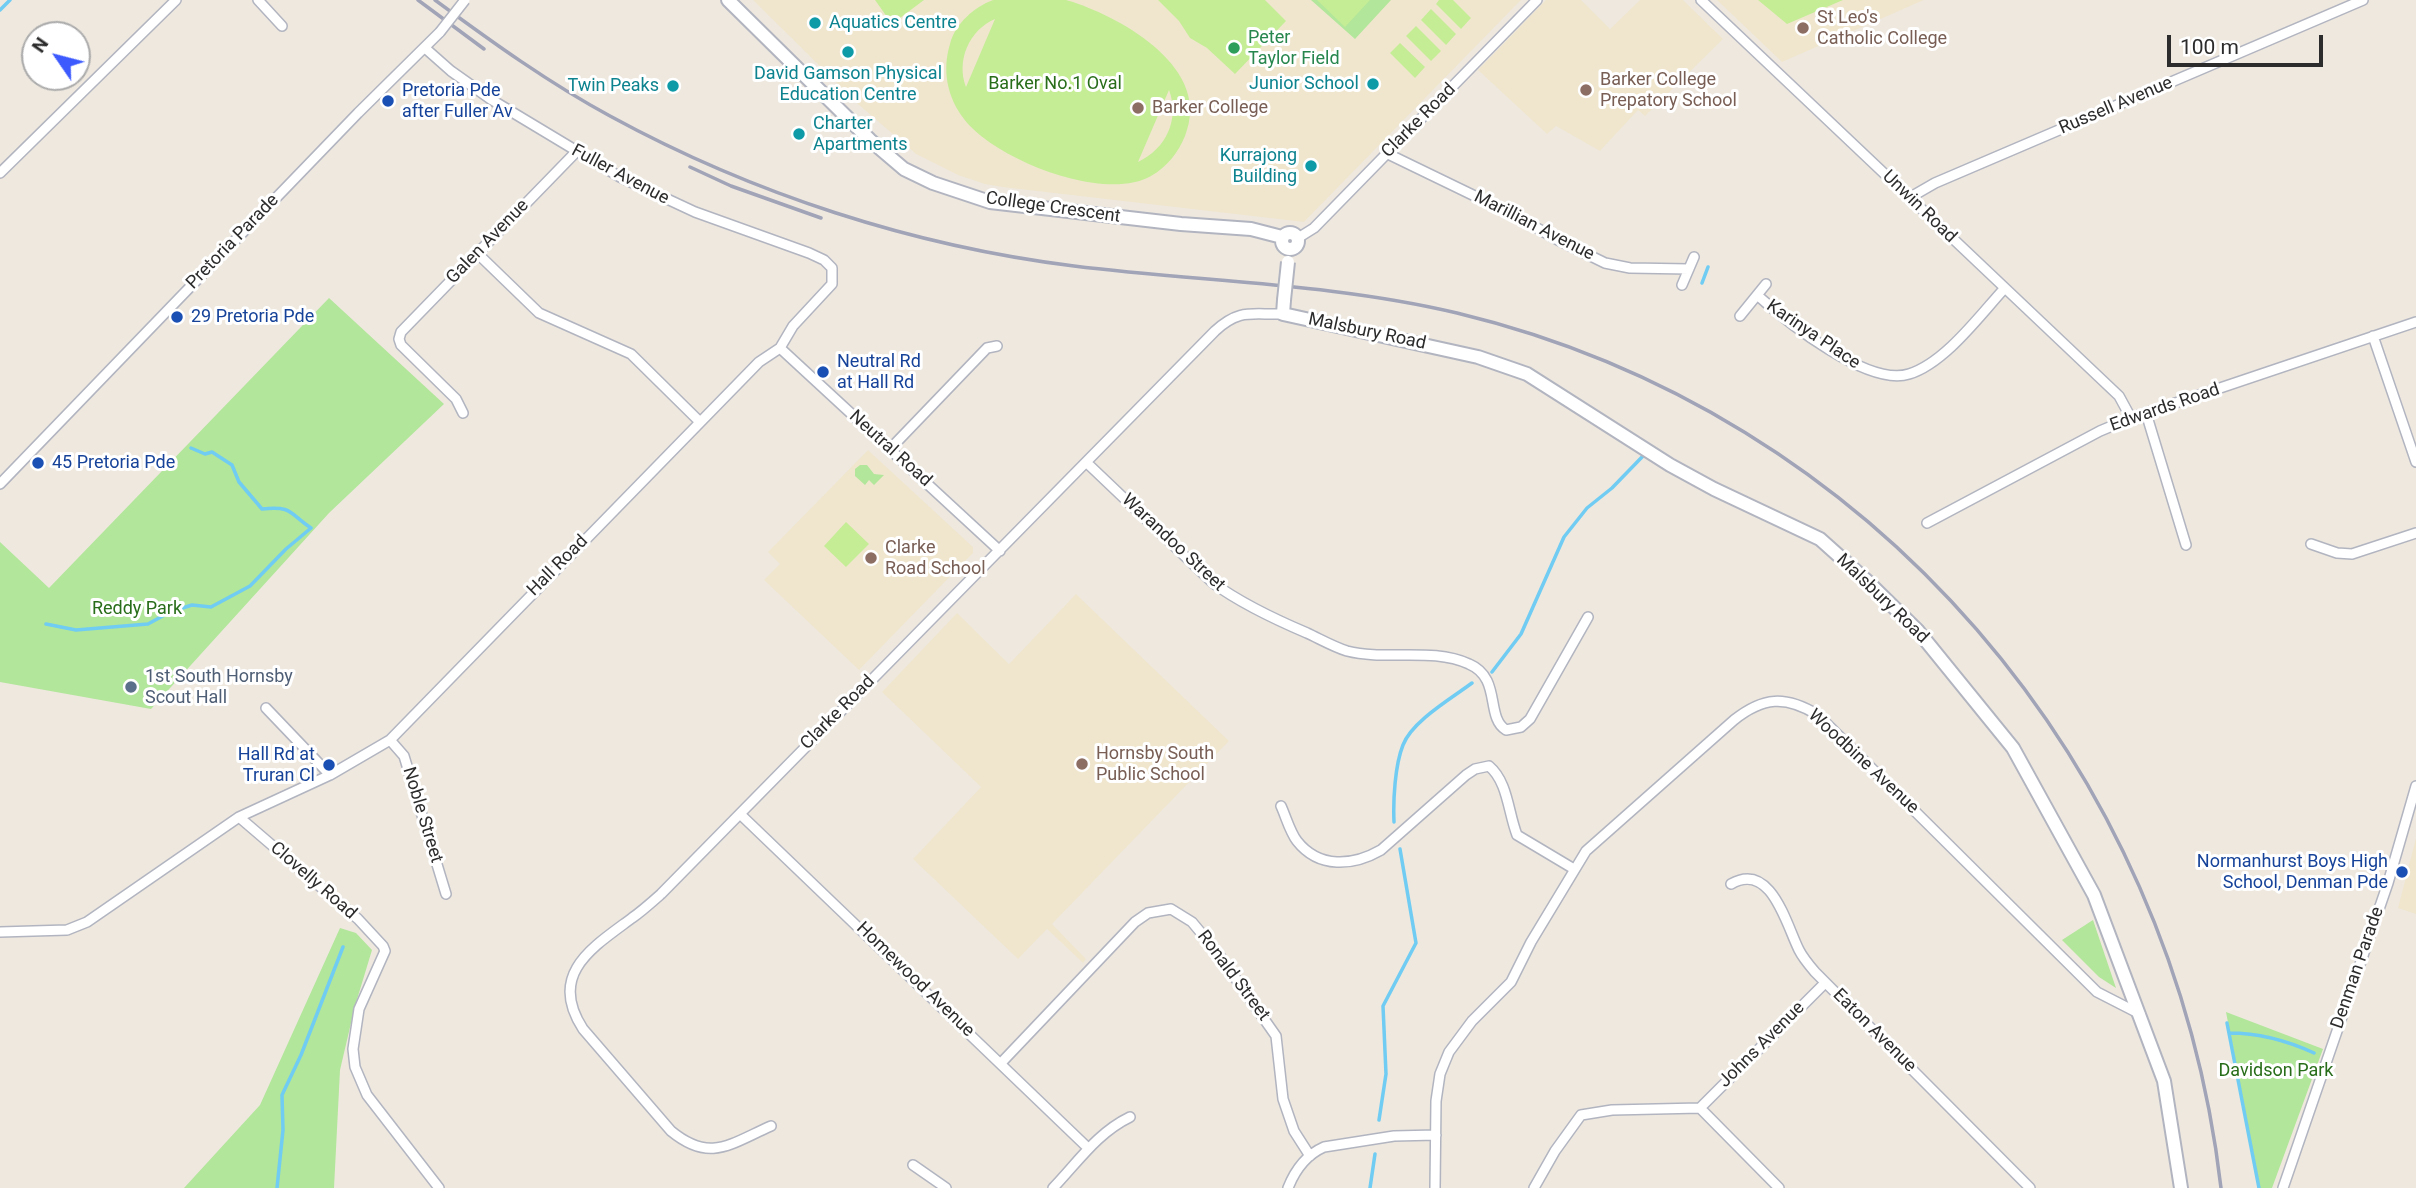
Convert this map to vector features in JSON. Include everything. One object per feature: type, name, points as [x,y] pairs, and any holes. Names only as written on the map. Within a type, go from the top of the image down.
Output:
[{"type":"street","points":[[0,173],[176,0]]},
{"type":"street","points":[[258,0],[282,26]]},
{"type":"street","name":"Pretoria Parade","points":[[0,484],[358,113],[425,48],[465,0]]},
{"type":"street","name":"College Crescent","points":[[729,0],[870,139],[904,169],[933,183],[990,202],[1181,224],[1251,229],[1282,237],[1289,232],[1298,238]]},
{"type":"street","name":"Clarke Road","points":[[1298,238],[1314,228],[1537,0]]},
{"type":"street","name":"Unwin Road","points":[[1701,0],[2119,396],[2131,418]]},
{"type":"street","name":"Russell Avenue","points":[[1909,198],[1936,183],[2363,0]]},
{"type":"street","name":"Fuller Avenue","points":[[425,48],[481,93],[576,152],[654,194],[695,212],[809,253],[824,260],[832,268]]},
{"type":"street","name":"Galen Avenue","points":[[463,414],[456,399],[401,345],[401,332],[576,152]]},
{"type":"street","name":"Marillian Avenue","points":[[1386,153],[1605,262],[1630,268],[1689,269]]},
{"type":"street","points":[[1282,237],[1283,246],[1289,256]]},
{"type":"street","points":[[1283,314],[1289,256],[1298,238]]},
{"type":"street","points":[[477,253],[540,313],[631,354],[700,422]]},
{"type":"street","points":[[1682,285],[1694,257]]},
{"type":"street","name":"Hall Road","points":[[239,817],[330,775],[390,740],[759,362],[780,348],[793,326],[832,284],[832,268]]},
{"type":"street","name":"Karinya Place","points":[[1740,316],[1766,285]]},
{"type":"street","name":"Karinya Place","points":[[1757,296],[1787,322],[1865,370],[1887,376],[1909,374],[1937,357],[2004,289]]},
{"type":"street","name":"Clarke Road","points":[[771,1126],[725,1146],[706,1150],[682,1140],[671,1131],[583,1029],[575,1016],[570,997],[576,969],[585,954],[662,894],[1226,321],[1240,314],[1283,314]]},
{"type":"street","name":"Malsbury Road","points":[[1283,314],[1466,354],[1527,374],[1670,465],[1820,539],[1868,582],[1918,631],[2012,748],[2094,895],[2164,1081],[2181,1188]]},
{"type":"street","name":"Edwards Road","points":[[1927,523],[2100,431],[2131,418],[2416,321]]},
{"type":"street","points":[[2373,336],[2416,462]]},
{"type":"street","points":[[890,449],[986,348],[997,346]]},
{"type":"street","name":"Neutral Road","points":[[780,348],[1000,551]]},
{"type":"street","points":[[2146,413],[2186,545]]},
{"type":"street","name":"Warandoo Street","points":[[1087,463],[1213,583],[1236,600],[1346,650],[1452,659],[1478,668],[1494,697],[1495,716],[1500,726],[1506,730],[1521,726],[1530,719],[1588,617]]},
{"type":"street","points":[[2311,544],[2337,553],[2351,554],[2416,533]]},
{"type":"street","name":"Woodbine Avenue","points":[[1435,1188],[1440,1073],[1449,1052],[1472,1021],[1511,982],[1531,942],[1586,851],[1752,706],[1766,702],[1801,705],[1826,723],[2097,992],[2141,1014]]},
{"type":"street","points":[[266,708],[330,775]]},
{"type":"street","name":"Noble Street","points":[[390,740],[404,756],[446,894]]},
{"type":"street","points":[[1281,806],[1296,841],[1312,855],[1333,863],[1352,863],[1381,850],[1466,775],[1475,769],[1489,766],[1501,782],[1517,835],[1574,869]]},
{"type":"street","name":"Denman Parade","points":[[2283,1188],[2388,883],[2416,786]]},
{"type":"street","name":"Homewood Avenue","points":[[740,814],[1088,1148]]},
{"type":"street","points":[[0,932],[66,930],[87,922],[239,817]]},
{"type":"street","name":"Clovelly Road","points":[[239,817],[358,919],[383,946],[385,951],[359,1009],[353,1049],[355,1067],[367,1095],[439,1188]]},
{"type":"street","name":"Eaton Avenue","points":[[1731,884],[1746,878],[1755,880],[1775,898],[1800,952],[1825,983],[2030,1188]]},
{"type":"street","name":"Ronald Street","points":[[1001,1063],[1135,922],[1148,913],[1171,909],[1192,922],[1276,1036],[1283,1099],[1294,1131],[1310,1156]]},
{"type":"street","name":"Johns Avenue","points":[[1700,1108],[1825,983]]},
{"type":"street","points":[[1534,1188],[1561,1141],[1581,1115],[1612,1110],[1700,1108],[1779,1188]]},
{"type":"street","points":[[1053,1188],[1088,1148],[1114,1125],[1130,1117]]},
{"type":"street","points":[[1287,1188],[1295,1171],[1324,1147],[1394,1136],[1436,1135]]},
{"type":"street","points":[[913,1166],[946,1188]]},
{"type":"shaded area","name":"Barker College","points":[[753,0],[1521,0],[1304,222],[1002,187],[958,175],[916,154],[859,105]]},
{"type":"shaded area","name":"Barker College Prepatory School","points":[[1546,0],[1581,0],[1610,29],[1640,0],[1683,0],[1723,39],[1645,116],[1638,110],[1600,151],[1556,126],[1547,134],[1478,70]]},
{"type":"shaded area","name":"St Leo's Catholic College","points":[[1717,0],[1924,0],[1782,62]]},
{"type":"shaded area","name":"Clarke Road School","points":[[868,450],[973,547],[973,553],[859,670],[764,580],[780,564],[768,552]]},
{"type":"shaded area","name":"Hornsby South Public School","points":[[1076,594],[1229,741],[1052,924],[1086,959],[1083,963],[1047,929],[1018,959],[913,859],[981,787],[882,692],[957,613],[1009,664]]},
{"type":"shaded area","points":[[2416,838],[2416,914],[2398,908]]},
{"type":"green space","points":[[875,0],[924,0],[892,24]]},
{"type":"green space","name":"Barker No.1 Oval","points":[[993,0],[1066,0],[1116,21],[1159,50],[1175,69],[1186,89],[1190,112],[1185,136],[1171,159],[1151,176],[1131,183],[1106,184],[1051,173],[999,149],[979,134],[958,111],[950,92],[946,64],[956,30],[966,17]],"holes":[[[995,19],[966,87],[963,67],[967,47],[978,31]],[[1169,90],[1173,112],[1168,132],[1156,149],[1138,162]]]},
{"type":"green space","name":"Peter Taylor Field","points":[[1158,0],[1265,0],[1286,21],[1235,74],[1207,48],[1190,38],[1179,21]]},
{"type":"green space","points":[[1311,0],[1391,0],[1355,39]]},
{"type":"green space","points":[[1317,0],[1370,0],[1345,27]]},
{"type":"green space","points":[[1439,0],[1453,0],[1471,18],[1461,29],[1436,4]]},
{"type":"green space","points":[[1758,0],[1843,0],[1787,24]]},
{"type":"green space","points":[[1431,9],[1456,34],[1446,45],[1421,20]]},
{"type":"green space","points":[[1416,26],[1441,51],[1431,61],[1406,36]]},
{"type":"green space","points":[[1400,43],[1425,67],[1415,78],[1390,53]]},
{"type":"green space","name":"Reddy Park","points":[[329,298],[444,404],[329,513],[151,709],[0,682],[0,542],[49,588]]},
{"type":"green space","points":[[860,465],[867,465],[874,474],[884,475],[874,485],[869,480],[865,485],[855,476],[855,469]]},
{"type":"green space","points":[[846,522],[869,544],[846,567],[824,546]]},
{"type":"green space","points":[[2093,920],[2116,988],[2099,977],[2062,940]]},
{"type":"green space","points":[[340,928],[356,933],[372,950],[340,1070],[334,1188],[184,1188],[260,1105]]},
{"type":"green space","name":"Davidson Park","points":[[2226,1012],[2323,1049],[2272,1188],[2260,1188]]},
{"type":"waterway","points":[[0,10],[10,0]]},
{"type":"waterway","points":[[1702,283],[1708,267]]},
{"type":"waterway","points":[[46,624],[76,630],[148,624],[170,612],[192,605],[211,607],[250,586],[311,528],[286,510],[262,509],[239,482],[232,465],[212,452],[205,454],[191,448]]},
{"type":"waterway","points":[[1492,672],[1521,634],[1564,537],[1587,508],[1612,488],[1643,456]]},
{"type":"waterway","points":[[1394,822],[1396,772],[1400,753],[1408,736],[1433,711],[1472,683]]},
{"type":"waterway","points":[[1379,1120],[1386,1074],[1383,1006],[1416,943],[1400,849]]},
{"type":"waterway","points":[[277,1188],[283,1130],[282,1095],[301,1055],[343,947]]},
{"type":"waterway","points":[[2227,1023],[2259,1188]]},
{"type":"waterway","points":[[2229,1033],[2273,1038],[2314,1053]]},
{"type":"waterway","points":[[1370,1188],[1375,1154]]},
{"type":"railway","points":[[418,0],[484,49]]},
{"type":"railway","points":[[435,0],[543,76],[610,116],[720,170],[835,213],[954,245],[1014,257],[1074,266],[1362,295],[1457,313],[1607,362],[1745,432],[1869,522],[1977,629],[2067,752],[2139,887],[2191,1033],[2221,1188]]},
{"type":"railway","points":[[690,167],[731,186],[821,218]]},
{"type":"place","name":"Aquatics Centre","points":[[815,23]]},
{"type":"place","name":"St Leo's Catholic College","points":[[1803,28]]},
{"type":"place","name":"Peter Taylor Field","points":[[1234,48]]},
{"type":"place","name":"David Gamson Physical Education Centre","points":[[848,52]]},
{"type":"place","name":"Junior School","points":[[1373,84]]},
{"type":"place","name":"Twin Peaks","points":[[673,86]]},
{"type":"place","name":"Barker College Prepatory School","points":[[1586,90]]},
{"type":"place","name":"Pretoria Pde after Fuller Av","points":[[388,101]]},
{"type":"place","name":"Barker College","points":[[1138,108]]},
{"type":"place","name":"Charter Apartments","points":[[799,134]]},
{"type":"place","name":"Kurrajong Building","points":[[1311,166]]},
{"type":"place","name":"29 Pretoria Pde","points":[[177,317]]},
{"type":"place","name":"Neutral Rd at Hall Rd","points":[[823,372]]},
{"type":"place","name":"45 Pretoria Pde","points":[[38,463]]},
{"type":"place","name":"Clarke Road School","points":[[871,558]]},
{"type":"place","name":"1st South Hornsby Scout Hall","points":[[131,687]]},
{"type":"place","name":"Hornsby South Public School","points":[[1082,764]]},
{"type":"place","name":"Hall Rd at Truran Cl","points":[[329,765]]},
{"type":"place","name":"Normanhurst Boys High School, Denman Pde","points":[[2402,872]]}]
